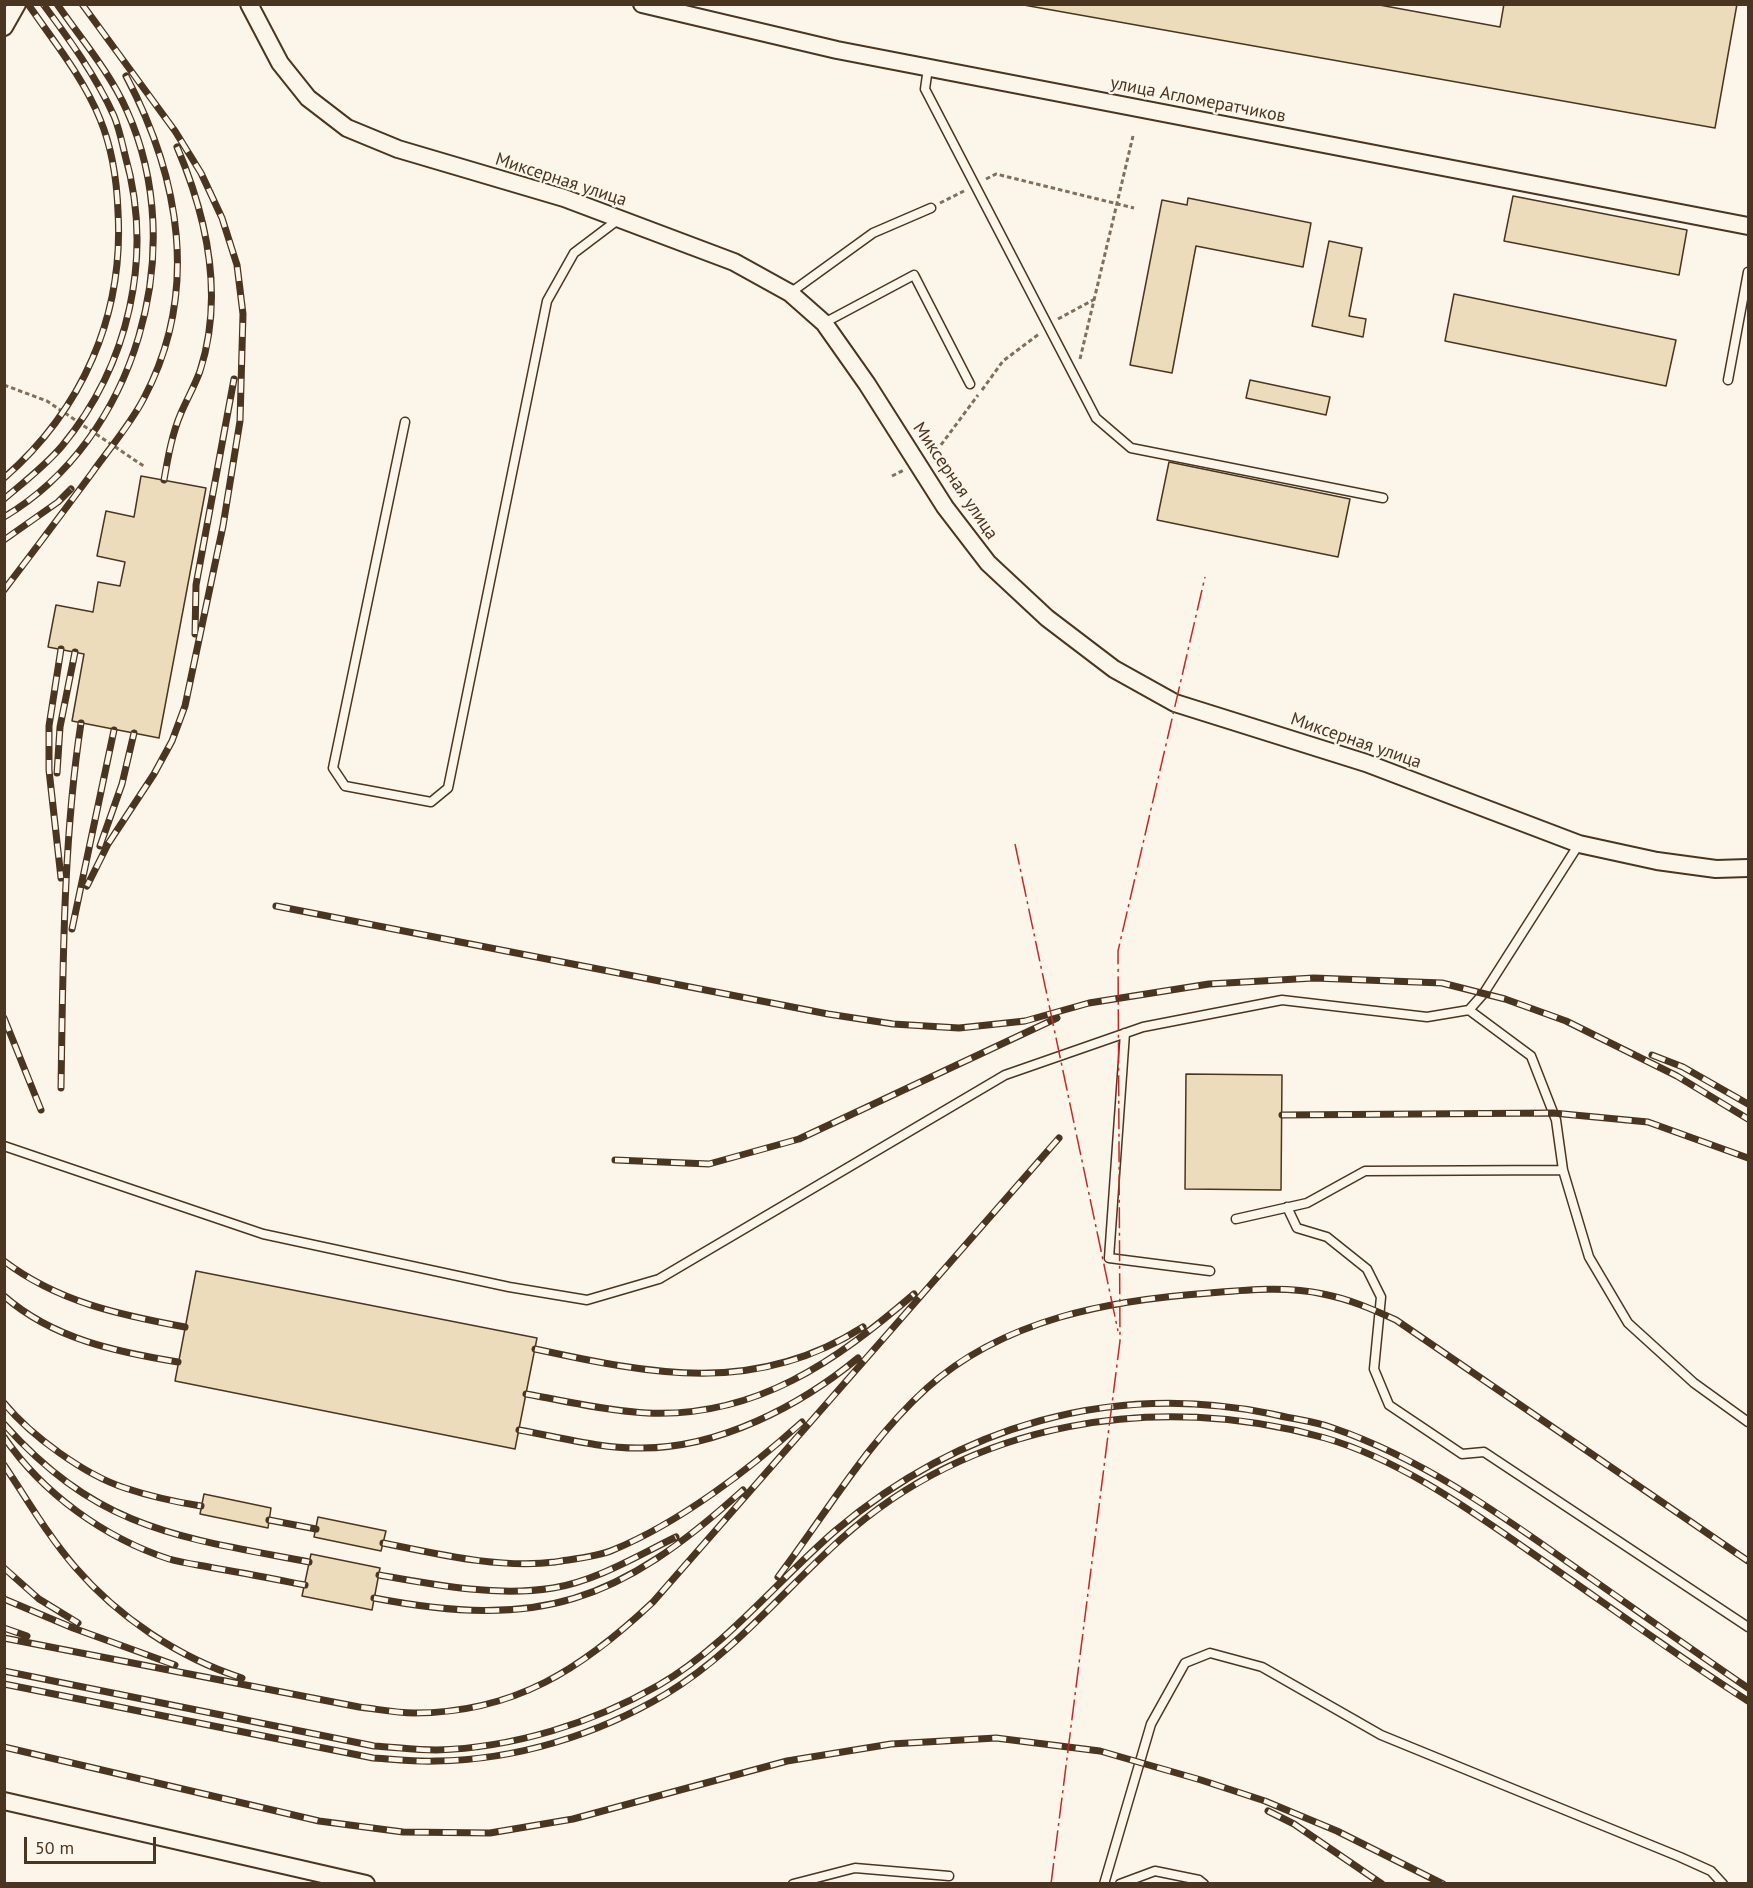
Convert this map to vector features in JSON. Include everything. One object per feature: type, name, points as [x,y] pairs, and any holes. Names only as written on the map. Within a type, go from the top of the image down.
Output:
[{"type":"street","points":[[4,27],[17,4]]},
{"type":"street","name":"Миксерная улица","points":[[249,4],[287,72],[308,98],[347,128],[398,149],[564,198],[734,262],[790,294],[824,323],[867,384],[945,507],[988,563],[1047,618],[1113,669],[1175,703],[1366,763],[1579,844],[1657,861],[1716,869],[1749,868]]},
{"type":"street","name":"улица Агломератчиков","points":[[642,4],[837,50],[1749,226]]},
{"type":"street","points":[[4,1802],[366,1884]]},
{"type":"lane","points":[[928,68],[925,89],[1096,418],[1131,448],[1383,498]]},
{"type":"lane","points":[[790,294],[873,233],[931,208]]},
{"type":"lane","points":[[405,422],[333,768],[345,786],[432,802],[448,788],[547,301],[574,253],[619,219]]},
{"type":"lane","points":[[1728,380],[1749,272]]},
{"type":"lane","points":[[824,323],[914,275],[970,384]]},
{"type":"lane","points":[[4,1146],[263,1234],[509,1287],[587,1300],[659,1279],[1005,1075],[1143,1027],[1282,1000],[1426,1017],[1469,1010],[1484,993],[1579,844]]},
{"type":"lane","points":[[1469,1010],[1531,1056],[1556,1120],[1563,1170],[1589,1257],[1628,1323],[1694,1383],[1749,1422]]},
{"type":"lane","points":[[1125,1033],[1109,1258],[1210,1270]]},
{"type":"lane","points":[[1236,1220],[1307,1203],[1365,1171],[1563,1170]]},
{"type":"lane","points":[[1287,1208],[1297,1228],[1327,1237],[1367,1269],[1372,1278],[1381,1297],[1374,1370],[1389,1405],[1462,1454],[1484,1452],[1749,1627]]},
{"type":"lane","points":[[1104,1884],[1151,1724],[1185,1664],[1210,1653],[1262,1667],[1381,1735],[1680,1857],[1710,1871],[1723,1884]]},
{"type":"lane","points":[[793,1884],[855,1868],[949,1876]]},
{"type":"lane","points":[[1120,1884],[1155,1871],[1199,1880],[1204,1884]]},
{"type":"path","points":[[1079,364],[1133,136]]},
{"type":"path","points":[[931,208],[996,174],[1134,208]]},
{"type":"path","points":[[892,476],[934,455],[1004,361],[1048,326],[1095,299]]},
{"type":"path","points":[[4,385],[46,401],[145,467]]},
{"type":"building","points":[[1018,4],[1374,4],[1500,27],[1504,4],[1737,4],[1715,128]]},
{"type":"building","points":[[1513,196],[1687,230],[1679,275],[1504,241]]},
{"type":"building","points":[[1188,198],[1311,223],[1303,267],[1196,246],[1172,373],[1130,365],[1162,200],[1187,205]]},
{"type":"building","points":[[1329,241],[1362,248],[1349,316],[1366,319],[1363,337],[1312,326]]},
{"type":"building","points":[[1454,294],[1676,340],[1666,386],[1445,341]]},
{"type":"building","points":[[1250,380],[1330,397],[1326,415],[1246,398]]},
{"type":"building","points":[[1169,462],[1350,499],[1338,557],[1157,520]]},
{"type":"building","points":[[141,476],[206,488],[159,738],[72,721],[84,654],[48,647],[56,605],[93,612],[98,582],[120,586],[125,562],[97,556],[106,511],[134,517]]},
{"type":"building","points":[[1186,1074],[1282,1075],[1281,1190],[1185,1189]]},
{"type":"building","points":[[196,1271],[537,1338],[515,1449],[175,1381]]},
{"type":"building","points":[[204,1494],[271,1508],[268,1528],[200,1514]]},
{"type":"building","points":[[318,1517],[386,1531],[381,1551],[314,1537]]},
{"type":"building","points":[[311,1554],[380,1568],[372,1610],[302,1596]]},
{"type":"railway","points":[[4,478],[32,451],[56,422],[76,391],[105,324],[114,288],[118,250],[116,189],[111,153],[104,130],[77,74],[28,4]]},
{"type":"railway","points":[[4,499],[62,446],[85,414],[104,381],[119,345],[130,308],[135,270],[137,232],[133,193],[116,121],[90,72],[43,4]]},
{"type":"railway","points":[[4,517],[50,483],[88,440],[118,391],[139,337],[151,280],[153,222],[145,165],[127,111],[104,69],[57,4]]},
{"type":"railway","points":[[82,4],[175,131],[201,173],[222,218],[237,265],[243,314],[240,421],[223,526],[185,706],[172,741],[154,774],[108,844],[87,886]]},
{"type":"railway","points":[[4,590],[119,437],[138,408],[162,358],[172,317],[177,276],[176,236],[170,195],[145,115],[126,76]]},
{"type":"railway","points":[[164,480],[175,429],[200,371],[211,315],[209,258],[204,229],[197,201],[177,147]]},
{"type":"railway","points":[[195,634],[196,585],[234,379]]},
{"type":"railway","points":[[4,540],[58,502],[71,489]]},
{"type":"railway","points":[[61,649],[49,726],[49,770],[61,878]]},
{"type":"railway","points":[[57,773],[60,727],[75,652]]},
{"type":"railway","points":[[61,1088],[67,859],[81,723]]},
{"type":"railway","points":[[72,929],[114,730]]},
{"type":"railway","points":[[100,846],[122,784],[134,733]]},
{"type":"railway","points":[[276,906],[828,1014],[893,1024],[959,1028],[1025,1021],[1089,1003],[1209,984],[1314,978],[1442,983],[1505,999],[1566,1021],[1677,1076],[1748,1119]]},
{"type":"railway","points":[[4,1018],[41,1110]]},
{"type":"railway","points":[[615,1160],[709,1164],[799,1139],[1057,1018]]},
{"type":"railway","points":[[1652,1055],[1683,1067],[1748,1104]]},
{"type":"railway","points":[[1282,1115],[1553,1113],[1648,1122],[1748,1158]]},
{"type":"railway","points":[[4,1638],[359,1707],[400,1712],[450,1711],[484,1705],[516,1695],[545,1682],[600,1647],[653,1602],[1059,1138]]},
{"type":"railway","points":[[4,1261],[46,1287],[68,1297],[113,1312],[185,1327]]},
{"type":"railway","points":[[778,1577],[885,1431],[927,1388],[957,1364],[1024,1329],[1097,1308],[1172,1296],[1266,1289],[1295,1290],[1333,1296],[1396,1320],[1748,1561]]},
{"type":"railway","points":[[526,1394],[602,1408],[647,1413],[687,1412],[724,1406],[759,1395],[824,1362],[855,1342],[914,1294]]},
{"type":"railway","points":[[4,1296],[43,1323],[86,1341],[132,1354],[178,1362]]},
{"type":"railway","points":[[535,1349],[620,1366],[661,1371],[702,1373],[742,1371],[783,1363],[823,1349],[863,1327]]},
{"type":"railway","points":[[519,1430],[596,1445],[627,1448],[671,1446],[700,1441],[729,1432],[784,1408],[835,1376],[858,1358]]},
{"type":"railway","points":[[4,1403],[15,1416],[44,1441],[93,1474],[134,1491],[201,1506]]},
{"type":"railway","points":[[4,1671],[374,1746],[436,1750],[523,1739],[580,1722],[607,1711],[634,1699],[683,1669],[729,1632],[835,1531],[883,1494],[933,1464],[986,1439],[1040,1421],[1096,1409],[1154,1404],[1212,1405],[1311,1422],[1365,1440],[1396,1454],[1456,1487],[1513,1524],[1748,1688]]},
{"type":"railway","points":[[4,1684],[373,1758],[420,1761],[466,1760],[526,1750],[612,1722],[640,1709],[690,1678],[736,1641],[841,1539],[893,1499],[948,1467],[1007,1443],[1069,1427],[1133,1418],[1197,1417],[1261,1424],[1325,1438],[1379,1458],[1431,1486],[1481,1518],[1748,1701]]},
{"type":"railway","points":[[383,1543],[425,1552],[512,1564],[555,1562],[600,1554],[638,1539],[713,1494],[802,1422]]},
{"type":"railway","points":[[4,1424],[39,1459],[73,1487],[108,1508],[180,1535],[309,1562]]},
{"type":"railway","points":[[4,1437],[37,1477],[56,1495],[77,1512],[122,1539],[169,1559],[305,1585]]},
{"type":"railway","points":[[4,1465],[65,1555],[110,1603],[151,1634],[173,1647],[219,1670],[242,1678]]},
{"type":"railway","points":[[374,1598],[432,1607],[484,1611],[531,1608],[574,1598],[615,1582],[656,1559],[698,1528],[743,1490]]},
{"type":"railway","points":[[269,1520],[316,1529]]},
{"type":"railway","points":[[379,1575],[444,1586],[488,1590],[553,1588],[601,1574],[676,1537]]},
{"type":"railway","points":[[4,1568],[39,1599],[78,1623]]},
{"type":"railway","points":[[4,1599],[73,1628],[175,1665]]},
{"type":"railway","points":[[4,1628],[27,1636]]},
{"type":"railway","points":[[4,1747],[319,1821],[403,1832],[490,1833],[573,1819],[787,1761],[891,1744],[996,1738],[1100,1751],[1201,1780],[1265,1801],[1337,1831],[1443,1884]]},
{"type":"railway","points":[[1268,1811],[1294,1824],[1382,1884]]},
{"type":"power","points":[[1051,1884],[1120,1341],[1118,951],[1205,577]]},
{"type":"power","points":[[1015,844],[1118,1331]]}]
